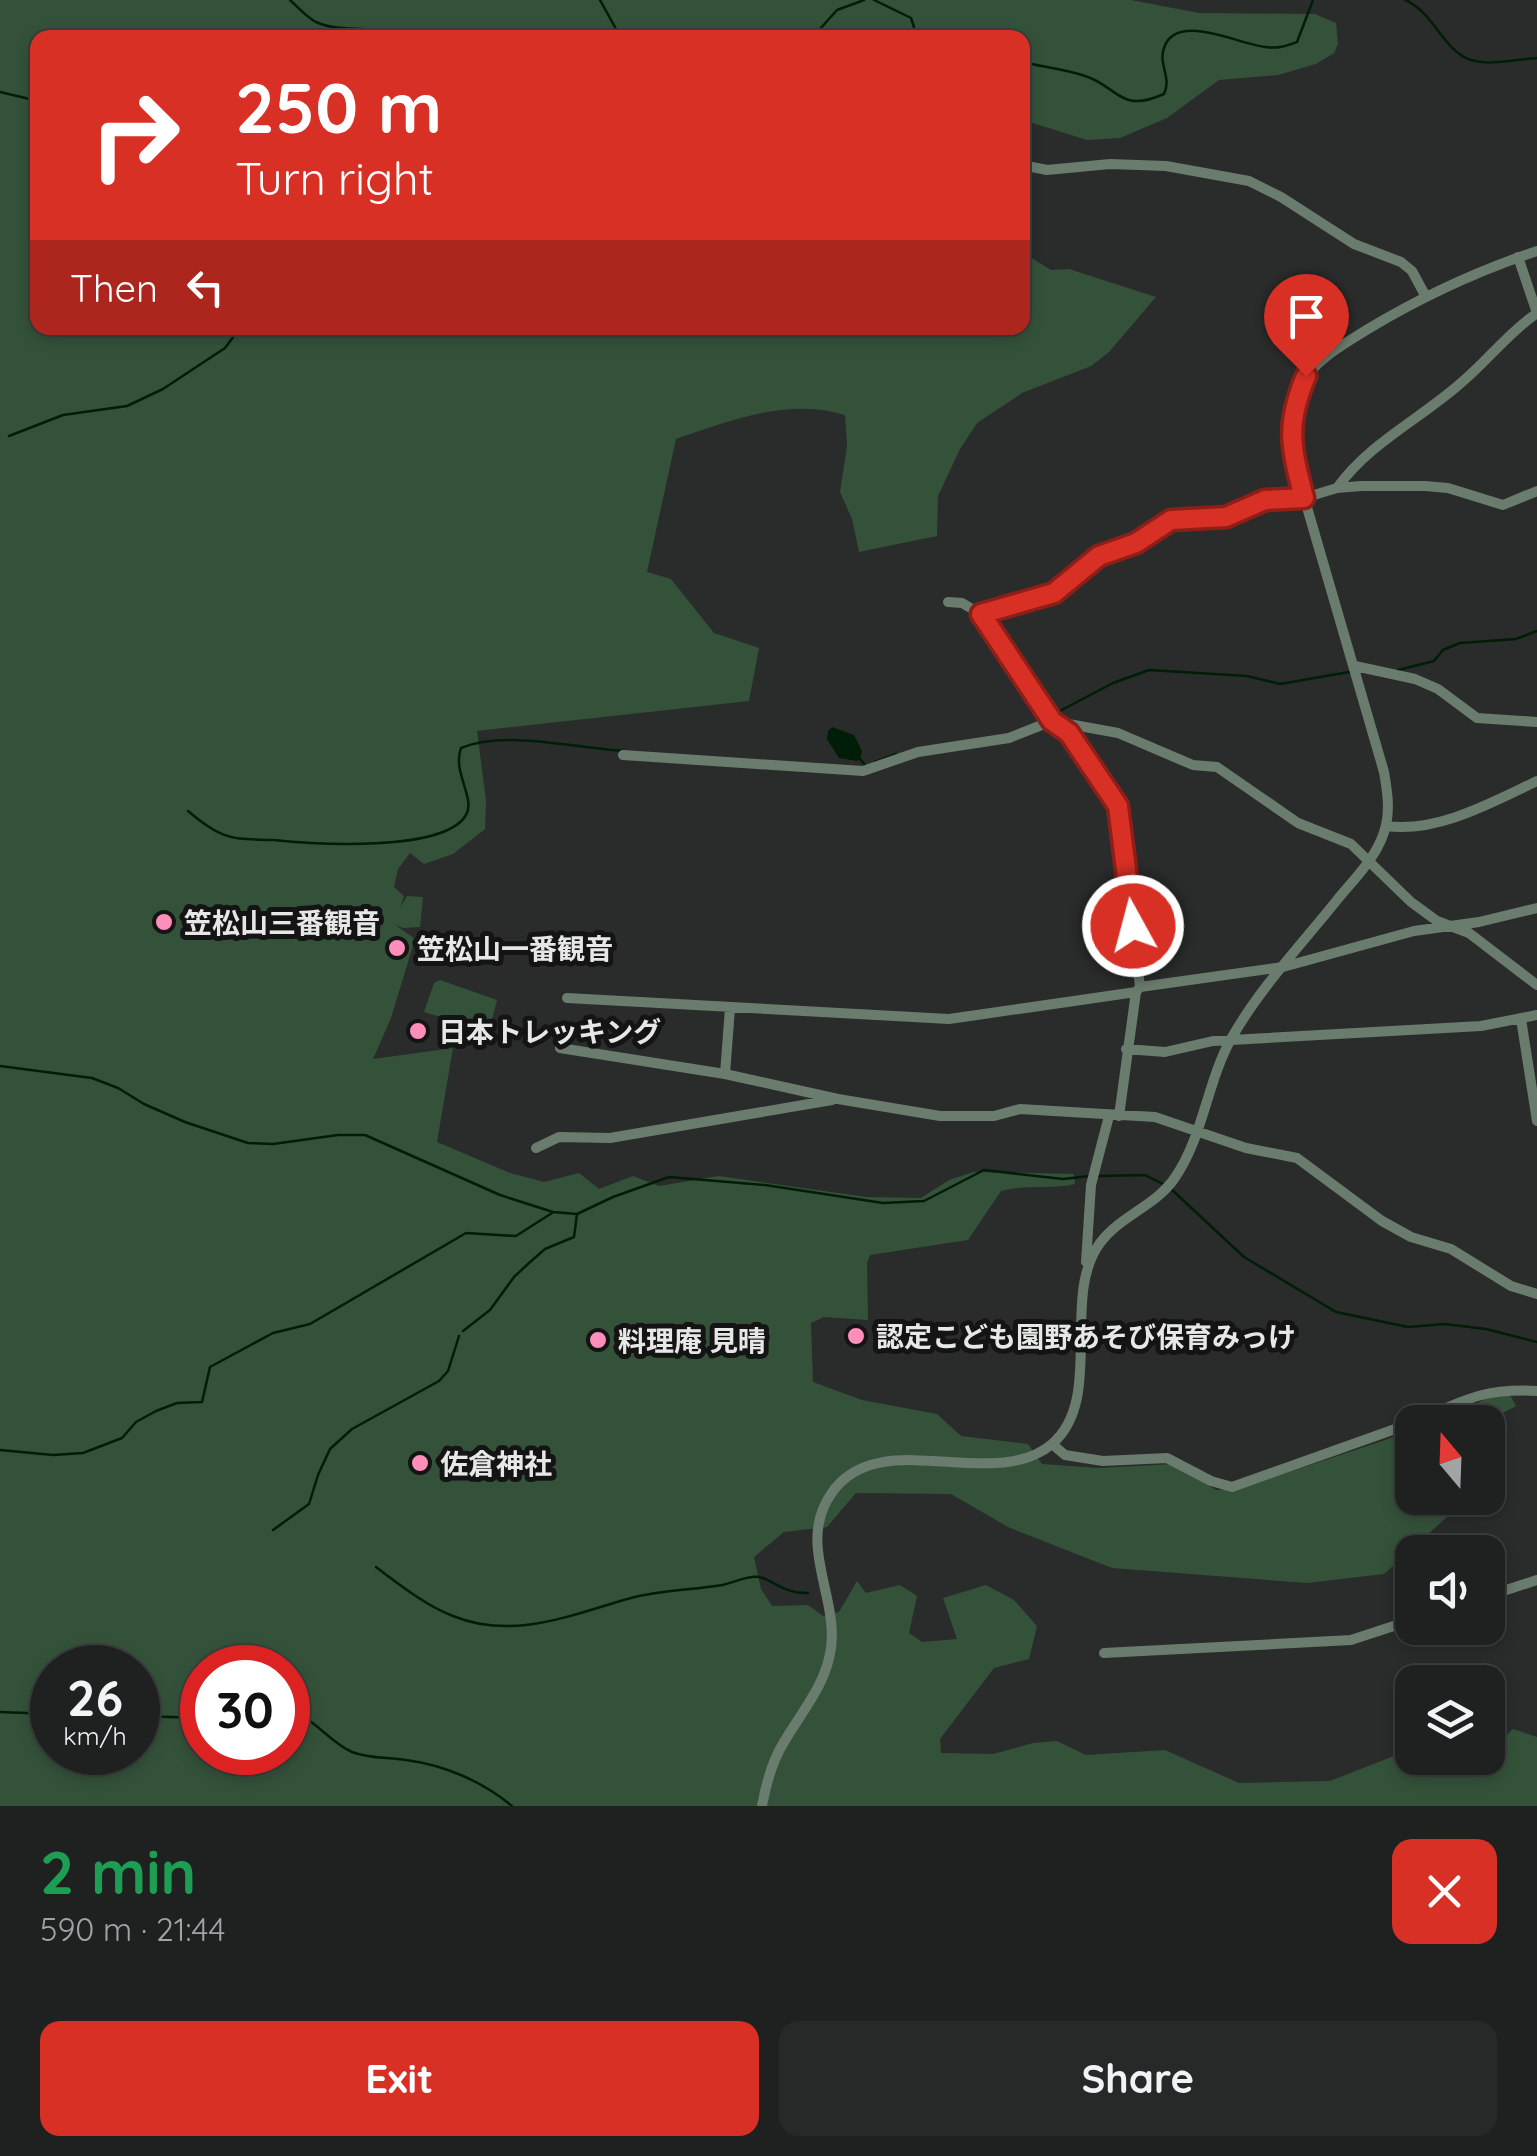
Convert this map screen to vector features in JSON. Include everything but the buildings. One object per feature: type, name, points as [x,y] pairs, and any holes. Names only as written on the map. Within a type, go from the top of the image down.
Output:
[{"type":"street","points":[[1030,167],[1047,170],[1110,164],[1166,166],[1249,181],[1281,196],[1354,244],[1401,262],[1412,271],[1426,295]]},
{"type":"street","points":[[1086,1269],[1108,1232],[1173,1181],[1230,1040],[1370,859],[1386,826],[1384,772],[1304,498],[1291,434],[1294,407],[1306,376],[1336,350],[1426,295],[1537,251]]},
{"type":"street","points":[[1337,488],[1379,446],[1462,383],[1512,330],[1537,313],[1518,258]]},
{"type":"street","points":[[981,614],[1054,593],[1099,556],[1136,543],[1171,520],[1226,517],[1265,500],[1304,498],[1337,488],[1448,488],[1504,506],[1537,491]]},
{"type":"street","points":[[762,1806],[773,1762],[826,1671],[831,1626],[815,1538],[819,1518],[835,1488],[863,1468],[884,1462],[996,1462],[1016,1459],[1052,1444],[1064,1430],[1078,1382],[1094,1175],[1114,1116],[1138,990],[1118,806],[1069,733],[1052,721],[981,614],[962,603],[948,602]]},
{"type":"street","points":[[1355,666],[1415,678],[1438,689],[1477,718],[1537,722]]},
{"type":"street","points":[[623,755],[863,770],[918,752],[1010,738],[1052,721],[1118,733],[1193,764],[1217,767],[1298,823],[1351,844],[1412,902],[1438,921],[1470,933],[1537,985]]},
{"type":"street","points":[[1386,826],[1429,826],[1537,782]]},
{"type":"street","points":[[567,998],[949,1018],[1283,967],[1414,930],[1454,926],[1537,908]]},
{"type":"street","points":[[725,1074],[730,1008]]},
{"type":"street","points":[[1126,1050],[1165,1052],[1230,1040],[1481,1026],[1537,1015]]},
{"type":"street","points":[[1521,1019],[1537,1121]]},
{"type":"street","points":[[560,1048],[725,1074],[838,1100],[940,1116],[994,1116],[1020,1109],[1155,1117],[1246,1148],[1297,1158],[1382,1221],[1411,1237],[1451,1250],[1511,1286],[1537,1294]]},
{"type":"street","points":[[536,1148],[559,1137],[610,1138],[838,1100]]},
{"type":"street","points":[[1455,1405],[1501,1389],[1537,1391]]},
{"type":"street","points":[[1052,1444],[1064,1455],[1103,1462],[1167,1458],[1211,1481],[1232,1486],[1395,1429]]},
{"type":"street","points":[[1505,1590],[1537,1580]]},
{"type":"street","points":[[1104,1653],[1352,1640],[1395,1626]]},
{"type":"shaded area","points":[[0,0],[1131,0],[1199,13],[1315,14],[1336,23],[1338,44],[1334,53],[1316,64],[1278,75],[1219,80],[1167,118],[1120,138],[1087,140],[1030,122],[1030,30],[30,30],[30,335],[1030,335],[1030,257],[1051,270],[1069,269],[1156,297],[1109,352],[1091,366],[1022,393],[977,423],[938,496],[937,536],[859,552],[852,519],[840,492],[847,446],[845,415],[824,410],[781,410],[676,439],[647,572],[671,579],[714,633],[759,648],[749,701],[477,731],[486,800],[485,829],[453,854],[424,864],[410,853],[398,869],[394,887],[404,896],[400,908],[407,896],[423,897],[420,927],[394,924],[415,939],[391,1018],[373,1059],[453,1048],[437,1142],[510,1173],[544,1182],[579,1173],[599,1189],[633,1176],[659,1186],[719,1176],[866,1197],[921,1198],[949,1180],[974,1172],[1074,1174],[1075,1184],[1001,1191],[968,1240],[870,1255],[868,1320],[824,1317],[811,1323],[813,1382],[862,1400],[937,1414],[961,1436],[1028,1444],[1042,1464],[1099,1468],[1173,1464],[1216,1490],[1245,1487],[1395,1437],[1395,1515],[1449,1515],[1427,1535],[1395,1535],[1395,1564],[1384,1574],[1307,1583],[1112,1568],[1008,1527],[951,1494],[856,1493],[827,1527],[784,1532],[754,1557],[761,1589],[772,1606],[808,1605],[823,1616],[839,1612],[857,1581],[866,1593],[900,1585],[917,1596],[909,1633],[922,1642],[957,1639],[943,1598],[986,1585],[1014,1600],[1037,1626],[1029,1659],[994,1668],[940,1739],[941,1753],[993,1754],[1057,1741],[1086,1755],[1165,1750],[1239,1783],[1330,1781],[1395,1756],[1395,1775],[1505,1775],[1505,1736],[1513,1729],[1537,1737],[1537,1806],[0,1806]]},
{"type":"shaded area","points":[[832,727],[854,735],[862,751],[860,759],[839,758],[827,739]]},
{"type":"shaded area","points":[[440,980],[497,1000],[489,1031],[424,1012],[434,983]]},
{"type":"shaded area","points":[[1510,1395],[1516,1406],[1505,1412],[1505,1405],[1472,1405]]},
{"type":"waterway","points":[[290,0],[305,15],[326,26],[368,30]]},
{"type":"waterway","points":[[600,0],[617,30]]},
{"type":"waterway","points":[[819,30],[837,10],[864,0]]},
{"type":"waterway","points":[[874,0],[911,18],[913,30]]},
{"type":"waterway","points":[[1030,64],[1096,80],[1128,100],[1149,99],[1164,94],[1167,82],[1163,54],[1171,37],[1195,31],[1266,47],[1286,46],[1297,42],[1313,0]]},
{"type":"waterway","points":[[1405,0],[1415,5],[1453,48],[1471,60],[1537,58]]},
{"type":"waterway","points":[[0,92],[30,99]]},
{"type":"waterway","points":[[9,436],[63,415],[127,406],[163,389],[225,348],[235,335]]},
{"type":"waterway","points":[[1398,670],[1434,661],[1443,650],[1460,643],[1516,639],[1537,631]]},
{"type":"waterway","points":[[1056,713],[1113,683],[1149,670],[1247,676],[1280,684],[1349,672]]},
{"type":"waterway","points":[[188,811],[216,831],[239,838],[345,844],[406,841],[453,827],[466,815],[468,801],[459,766],[461,748],[519,740],[624,751]]},
{"type":"waterway","points":[[875,762],[896,754]]},
{"type":"waterway","points":[[860,759],[865,765]]},
{"type":"waterway","points":[[0,1066],[92,1078],[185,1122],[248,1143],[365,1135],[500,1195],[553,1212],[577,1214],[669,1177],[765,1185],[883,1203],[924,1201],[984,1170],[1063,1179],[1090,1176]]},
{"type":"waterway","points":[[1098,1176],[1145,1175],[1163,1184]]},
{"type":"waterway","points":[[1170,1188],[1244,1257],[1336,1312],[1408,1327],[1445,1324],[1486,1329],[1537,1342]]},
{"type":"waterway","points":[[0,1450],[53,1455],[83,1453],[122,1438],[136,1422],[156,1411],[177,1403],[202,1402],[210,1367],[273,1333],[310,1324],[466,1233],[516,1236],[552,1213]]},
{"type":"waterway","points":[[463,1331],[490,1310],[514,1277],[545,1249],[574,1237],[577,1214]]},
{"type":"waterway","points":[[273,1530],[309,1504],[330,1449],[352,1429],[439,1381],[448,1371],[459,1336]]},
{"type":"waterway","points":[[376,1567],[453,1616],[498,1626],[543,1622],[642,1595],[722,1585],[752,1577],[808,1593]]},
{"type":"waterway","points":[[0,1712],[30,1713]]},
{"type":"waterway","points":[[160,1717],[180,1717]]},
{"type":"waterway","points":[[310,1722],[352,1752],[448,1770],[488,1789],[512,1806]]},
{"type":"place","name":"笠松山三番観音","points":[[164,922]]},
{"type":"place","name":"笠松山一番観音","points":[[397,948]]},
{"type":"place","name":"日本トレッキング","points":[[418,1031]]},
{"type":"place","name":"認定こども園野あそび保育みっけ","points":[[856,1336]]},
{"type":"place","name":"料理庵 見晴","points":[[598,1340]]},
{"type":"place","name":"佐倉神社","points":[[420,1463]]},
{"type":"route","points":[[1133,926],[1118,806],[1069,733],[1052,721],[981,614],[1054,593],[1082,574],[1099,556],[1136,543],[1171,520],[1226,517],[1265,500],[1304,498],[1291,434],[1294,407],[1306,376]]}]
